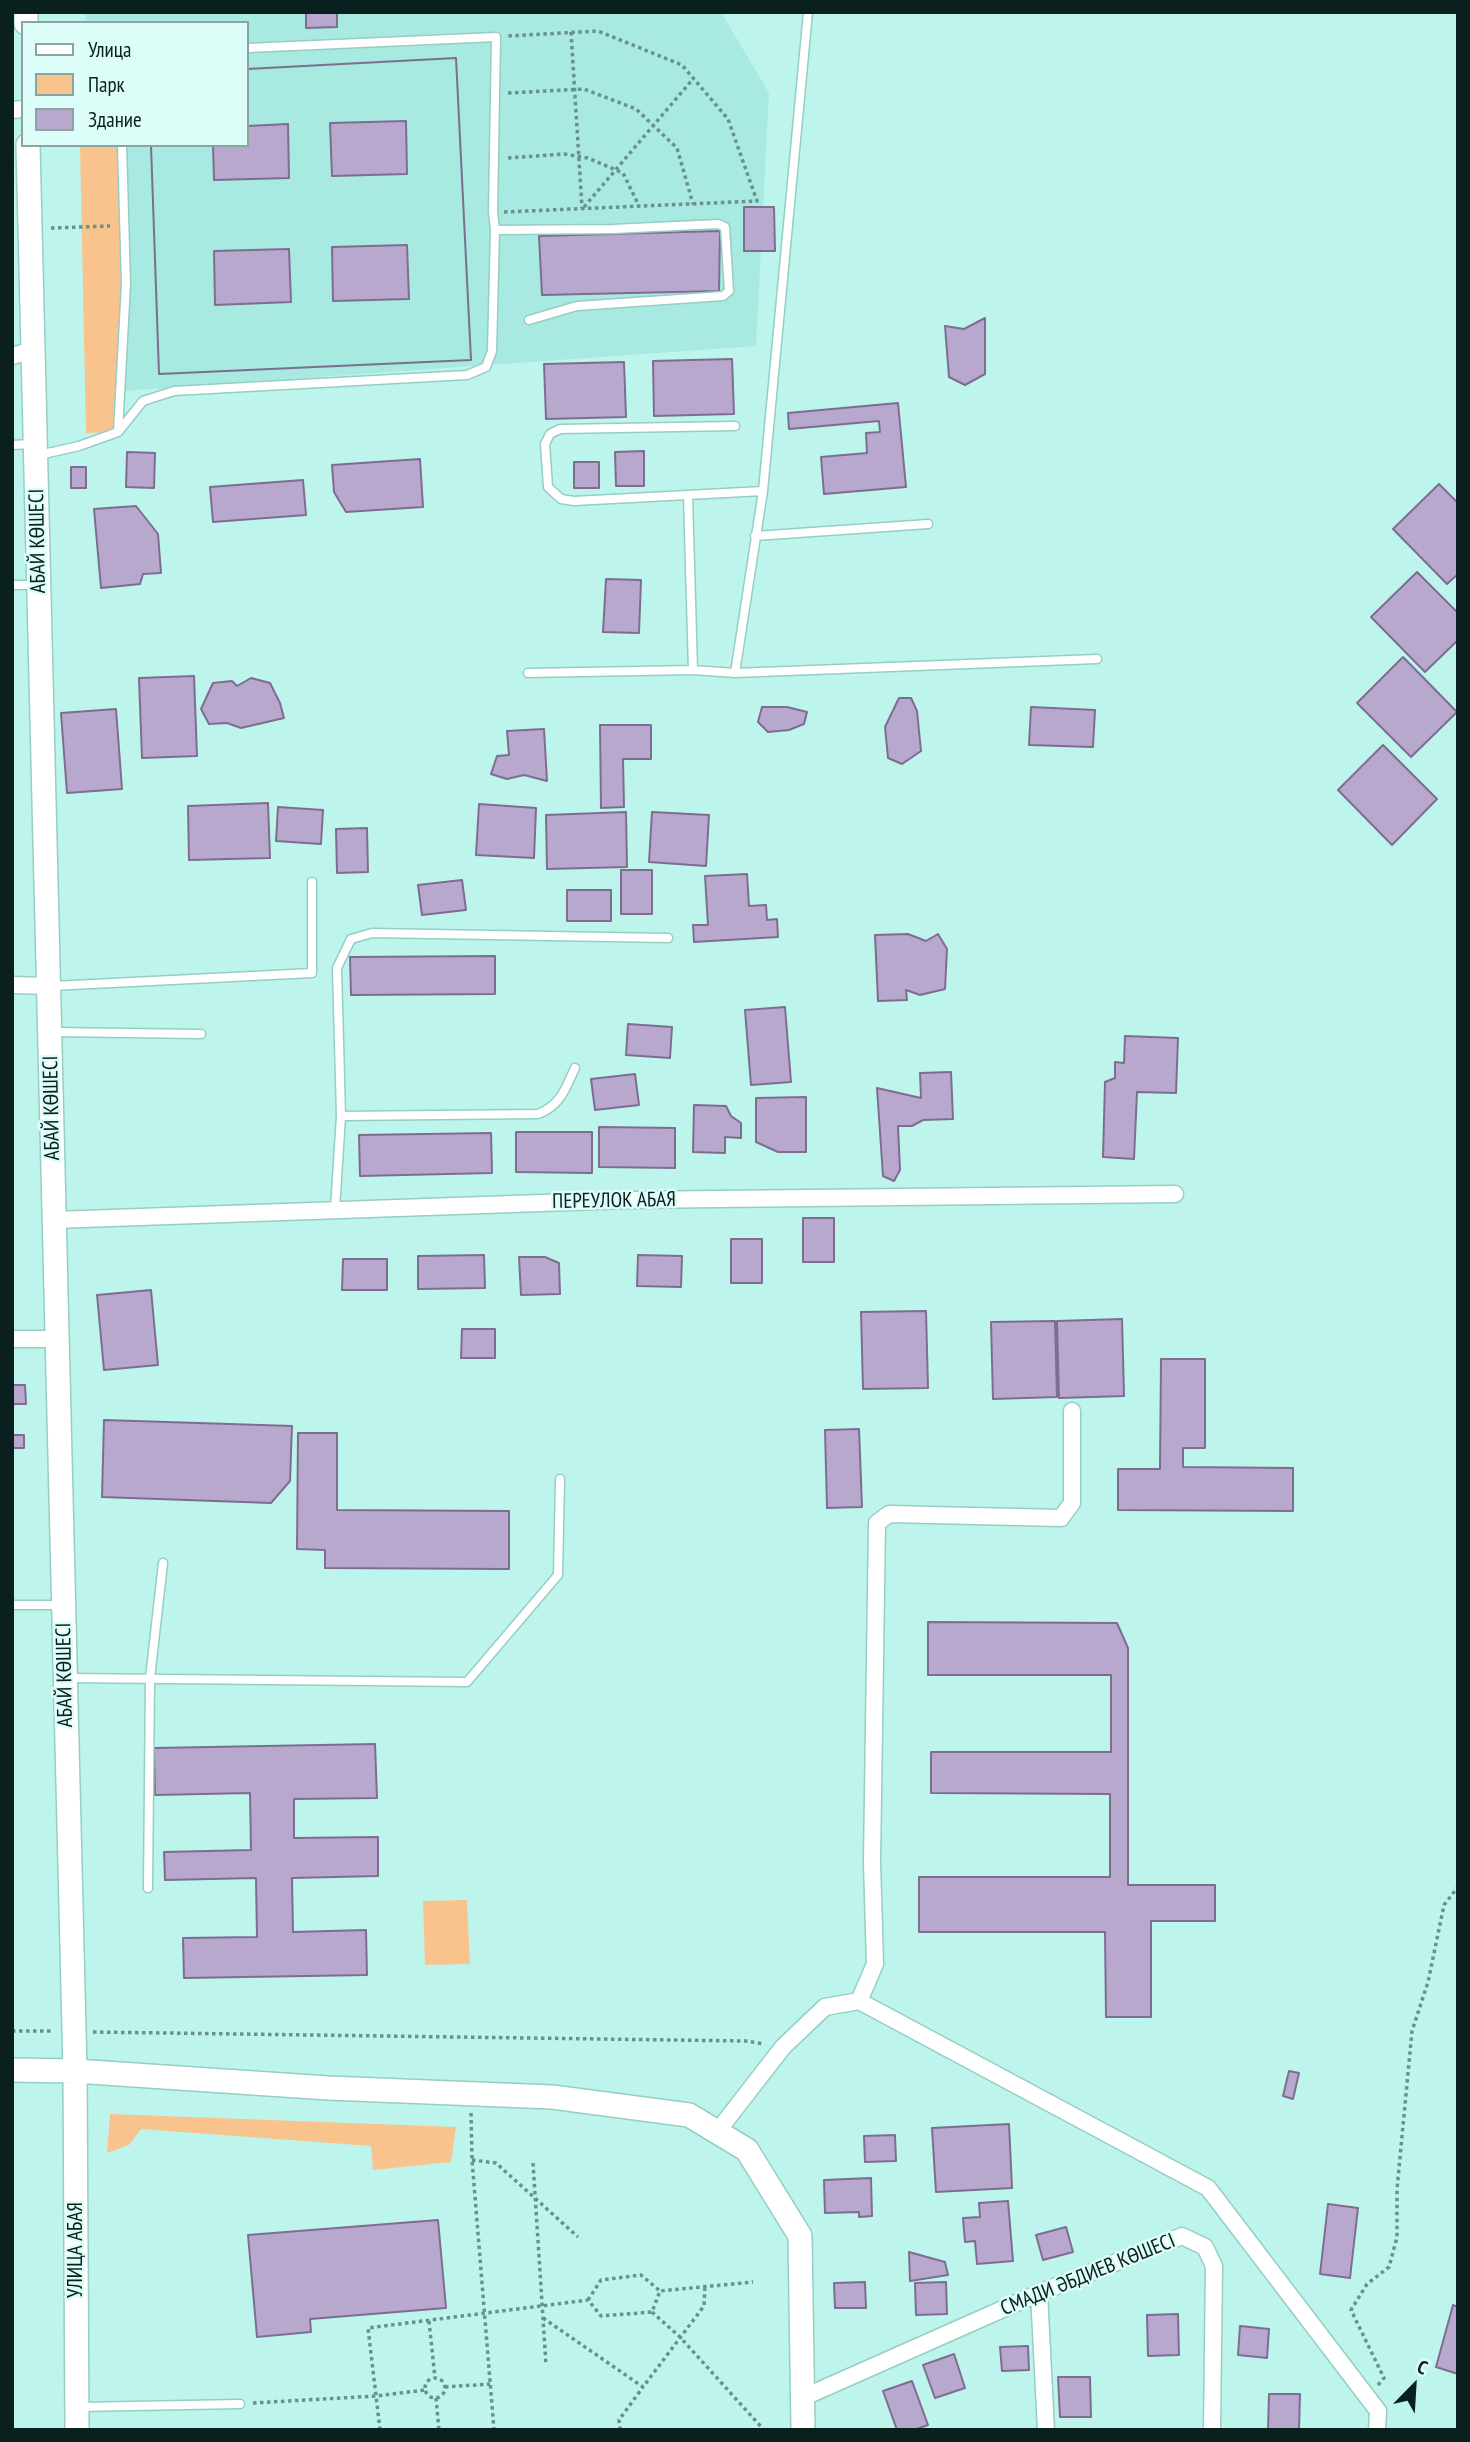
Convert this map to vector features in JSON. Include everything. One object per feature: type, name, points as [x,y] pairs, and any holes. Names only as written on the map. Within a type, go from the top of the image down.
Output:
[{"type":"main road","name":"АБАЙ КӨШЕСІ","points":[[28,147],[30,229],[23,353],[36,450],[75,2071]]},
{"type":"main road","points":[[12,2070],[75,2071],[328,2088],[552,2096],[689,2115],[747,2150],[800,2236],[803,2430]]},
{"type":"main road","name":"УЛИЦА АБАЯ","points":[[75,2071],[77,2419]]},
{"type":"street","points":[[12,985],[49,986]]},
{"type":"street","name":"ПЕРЕУЛОК АБАЯ","points":[[54,1220],[627,1200],[1175,1194]]},
{"type":"street","points":[[12,1339],[57,1339]]},
{"type":"street","points":[[859,2001],[876,1964],[872,1862],[877,1523],[889,1514],[1060,1518],[1072,1503],[1072,1411]]},
{"type":"street","points":[[717,2132],[783,2047],[825,2007],[859,2001],[1208,2188],[1378,2411],[1377,2430]]},
{"type":"street","name":"СМАДИ ӘБДИЕВ КӨШЕСІ","points":[[802,2398],[1039,2293],[1182,2236],[1205,2247],[1214,2266],[1212,2430]]},
{"type":"street","points":[[1039,2293],[1046,2430]]},
{"type":"lane","points":[[735,673],[763,491],[808,12]]},
{"type":"lane","points":[[12,445],[36,450],[79,446],[118,432],[143,401],[174,391],[467,375],[486,367],[492,352],[496,37],[248,48]]},
{"type":"lane","points":[[118,432],[126,284],[122,147]]},
{"type":"lane","points":[[495,230],[613,229],[718,224],[725,227],[729,291],[723,296],[578,306],[529,320]]},
{"type":"lane","points":[[735,426],[560,429],[550,434],[545,444],[548,487],[561,499],[574,500],[763,491]]},
{"type":"lane","points":[[688,496],[692,670]]},
{"type":"lane","points":[[755,536],[928,524]]},
{"type":"lane","points":[[12,585],[39,585]]},
{"type":"lane","points":[[528,673],[692,670],[735,673],[1097,659]]},
{"type":"lane","points":[[49,986],[312,973],[312,882]]},
{"type":"lane","points":[[335,1209],[341,1116],[337,968],[351,939],[372,933],[668,938]]},
{"type":"lane","points":[[50,1032],[201,1034]]},
{"type":"lane","points":[[341,1116],[538,1114],[552,1108],[562,1095],[575,1068]]},
{"type":"lane","points":[[65,1678],[467,1682],[558,1575],[560,1479]]},
{"type":"lane","points":[[148,1888],[150,1678],[163,1563]]},
{"type":"lane","points":[[12,1605],[64,1605]]},
{"type":"lane","points":[[77,2419],[240,2403]]},
{"type":"path","points":[[493,212],[757,201],[728,119],[682,65],[598,31],[496,37]]},
{"type":"path","points":[[571,32],[582,208]]},
{"type":"path","points":[[582,208],[693,79]]},
{"type":"path","points":[[495,93],[584,89],[636,109],[677,148],[693,204]]},
{"type":"path","points":[[494,159],[564,154],[588,158],[623,173],[639,206]]},
{"type":"path","points":[[30,229],[123,225]]},
{"type":"path","points":[[1368,2397],[1384,2378],[1351,2310],[1367,2284],[1389,2267],[1397,2237],[1397,2189],[1412,2031],[1429,1982],[1444,1905],[1458,1887]]},
{"type":"path","points":[[12,2031],[746,2041],[783,2047]]},
{"type":"path","points":[[470,2093],[472,2160],[494,2430]]},
{"type":"path","points":[[472,2160],[496,2162],[578,2237]]},
{"type":"path","points":[[533,2163],[546,2365]]},
{"type":"path","points":[[380,2430],[368,2328],[588,2300],[601,2280],[641,2275],[660,2291],[753,2281]]},
{"type":"path","points":[[620,2430],[619,2420],[704,2306],[705,2286]]},
{"type":"path","points":[[652,2312],[660,2291]]},
{"type":"path","points":[[588,2300],[601,2316],[652,2312],[680,2337],[764,2430]]},
{"type":"path","points":[[543,2318],[643,2387]]},
{"type":"path","points":[[429,2320],[435,2378]]},
{"type":"path","points":[[435,2378],[442,2380],[445,2387],[442,2395],[436,2398],[430,2397],[425,2390],[429,2380],[435,2378]]},
{"type":"path","points":[[445,2387],[490,2384]]},
{"type":"path","points":[[240,2403],[376,2396],[425,2390]]},
{"type":"path","points":[[436,2398],[439,2430]]},
{"type":"shaded area","points":[[85,12],[721,12],[769,93],[756,346],[94,393],[88,147],[248,147],[248,21],[86,21]]},
{"type":"green space","points":[[80,147],[122,147],[126,284],[118,432],[86,433]]},
{"type":"green space","points":[[467,1900],[470,1964],[425,1965],[423,1901]]},
{"type":"green space","points":[[110,2114],[456,2127],[451,2162],[373,2170],[371,2146],[141,2129],[129,2145],[107,2153]]},
{"type":"building","points":[[306,12],[337,12],[337,27],[306,28]]},
{"type":"building","points":[[456,58],[471,360],[159,374],[151,147],[213,147],[214,180],[289,178],[288,124],[248,126],[248,69]],"holes":[[[406,121],[407,174],[332,176],[330,123]],[[407,245],[409,299],[333,301],[332,247]],[[289,249],[291,302],[215,305],[214,251]]]},
{"type":"building","points":[[456,58],[471,360],[159,374],[151,147],[248,147],[248,69]]},
{"type":"building","points":[[744,207],[774,207],[775,251],[744,251]]},
{"type":"building","points":[[720,231],[719,291],[542,295],[539,236]]},
{"type":"building","points":[[985,318],[985,374],[965,385],[949,377],[945,326],[964,329]]},
{"type":"building","points":[[732,359],[734,414],[654,416],[653,361]]},
{"type":"building","points":[[624,362],[626,417],[546,419],[544,364]]},
{"type":"building","points":[[898,403],[906,487],[824,494],[821,457],[867,453],[866,433],[880,432],[879,421],[789,429],[788,413]]},
{"type":"building","points":[[644,451],[644,486],[616,486],[615,452]]},
{"type":"building","points":[[127,452],[155,453],[154,488],[126,487]]},
{"type":"building","points":[[420,459],[423,507],[346,512],[334,492],[332,465]]},
{"type":"building","points":[[574,462],[599,462],[599,488],[574,488]]},
{"type":"building","points":[[71,467],[86,467],[86,488],[71,488]]},
{"type":"building","points":[[303,480],[306,515],[213,522],[210,487]]},
{"type":"building","points":[[1439,484],[1458,503],[1458,574],[1447,584],[1393,529]]},
{"type":"building","points":[[136,506],[158,534],[161,573],[143,574],[140,584],[101,588],[94,509]]},
{"type":"building","points":[[1417,572],[1458,613],[1458,640],[1425,672],[1371,617]]},
{"type":"building","points":[[606,579],[641,580],[639,633],[603,632]]},
{"type":"building","points":[[1403,657],[1457,712],[1411,757],[1357,703]]},
{"type":"building","points":[[194,676],[197,756],[142,758],[139,678]]},
{"type":"building","points":[[251,678],[270,683],[284,718],[241,728],[227,723],[209,724],[201,709],[213,683],[232,681],[237,686]]},
{"type":"building","points":[[899,698],[911,698],[917,711],[921,751],[902,764],[888,758],[885,727]]},
{"type":"building","points":[[762,707],[787,707],[807,712],[804,724],[789,730],[768,732],[758,722]]},
{"type":"building","points":[[1031,707],[1095,710],[1093,747],[1029,745]]},
{"type":"building","points":[[116,709],[122,789],[67,793],[61,713]]},
{"type":"building","points":[[600,725],[651,725],[651,759],[623,759],[624,807],[601,808]]},
{"type":"building","points":[[544,729],[547,781],[524,775],[507,779],[491,774],[497,756],[509,755],[507,731]]},
{"type":"building","points":[[1383,745],[1437,799],[1392,845],[1338,790]]},
{"type":"building","points":[[268,803],[270,858],[189,860],[188,806]]},
{"type":"building","points":[[479,804],[536,808],[534,858],[476,855]]},
{"type":"building","points":[[278,807],[323,810],[321,844],[276,841]]},
{"type":"building","points":[[626,812],[627,867],[547,869],[546,815]]},
{"type":"building","points":[[652,812],[709,815],[706,866],[649,862]]},
{"type":"building","points":[[367,828],[368,872],[337,873],[336,829]]},
{"type":"building","points":[[621,870],[652,870],[652,914],[621,914]]},
{"type":"building","points":[[747,874],[749,906],[766,905],[767,920],[777,919],[778,937],[694,942],[693,925],[708,925],[705,876]]},
{"type":"building","points":[[462,880],[466,910],[422,915],[418,885]]},
{"type":"building","points":[[567,890],[611,890],[611,921],[567,921]]},
{"type":"building","points":[[908,934],[926,941],[938,934],[947,949],[945,989],[920,995],[906,990],[907,1000],[878,1001],[875,935]]},
{"type":"building","points":[[495,956],[495,994],[351,995],[350,957]]},
{"type":"building","points":[[785,1007],[791,1082],[751,1085],[745,1010]]},
{"type":"building","points":[[628,1024],[672,1027],[670,1058],[626,1055]]},
{"type":"building","points":[[1125,1036],[1178,1038],[1176,1093],[1137,1092],[1134,1159],[1103,1157],[1105,1082],[1115,1078],[1115,1062],[1124,1063]]},
{"type":"building","points":[[951,1072],[953,1119],[923,1120],[912,1126],[898,1126],[900,1170],[894,1181],[883,1176],[877,1088],[921,1098],[920,1073]]},
{"type":"building","points":[[635,1074],[639,1105],[595,1110],[591,1079]]},
{"type":"building","points":[[806,1097],[806,1152],[778,1152],[756,1142],[756,1098]]},
{"type":"building","points":[[694,1105],[726,1106],[731,1116],[741,1123],[741,1138],[725,1137],[725,1153],[693,1152]]},
{"type":"building","points":[[599,1127],[675,1128],[675,1168],[599,1167]]},
{"type":"building","points":[[516,1132],[592,1132],[592,1173],[516,1172]]},
{"type":"building","points":[[491,1133],[492,1173],[360,1176],[359,1135]]},
{"type":"building","points":[[803,1218],[834,1218],[834,1262],[803,1262]]},
{"type":"building","points":[[731,1239],[762,1239],[762,1283],[731,1283]]},
{"type":"building","points":[[484,1255],[485,1288],[418,1289],[418,1256]]},
{"type":"building","points":[[638,1255],[682,1256],[681,1287],[637,1286]]},
{"type":"building","points":[[519,1257],[545,1257],[559,1263],[560,1294],[521,1295]]},
{"type":"building","points":[[343,1259],[387,1259],[387,1290],[342,1290]]},
{"type":"building","points":[[151,1290],[158,1365],[104,1370],[97,1295]]},
{"type":"building","points":[[926,1311],[928,1388],[863,1389],[861,1312]]},
{"type":"building","points":[[1122,1319],[1124,1396],[1059,1398],[1057,1321]]},
{"type":"building","points":[[1055,1321],[1057,1397],[993,1399],[991,1322]]},
{"type":"building","points":[[462,1329],[495,1329],[495,1358],[461,1358]]},
{"type":"building","points":[[1161,1359],[1205,1359],[1205,1448],[1183,1448],[1183,1467],[1293,1468],[1293,1511],[1118,1510],[1118,1469],[1160,1469]]},
{"type":"building","points":[[12,1385],[25,1385],[26,1404],[13,1404],[13,1435],[24,1435],[24,1448],[13,1448],[12,1468]]},
{"type":"building","points":[[104,1420],[292,1426],[290,1481],[271,1503],[102,1497]]},
{"type":"building","points":[[859,1429],[862,1507],[827,1508],[825,1430]]},
{"type":"building","points":[[298,1433],[337,1433],[337,1510],[509,1511],[509,1569],[325,1568],[325,1550],[297,1549]]},
{"type":"building","points":[[928,1622],[1117,1623],[1128,1648],[1128,1885],[1215,1885],[1215,1921],[1151,1921],[1151,2017],[1106,2017],[1105,1932],[919,1932],[919,1877],[1110,1877],[1110,1794],[931,1793],[931,1752],[1111,1752],[1111,1675],[928,1675]]},
{"type":"building","points":[[375,1744],[377,1798],[294,1799],[294,1838],[378,1837],[378,1876],[292,1878],[293,1932],[366,1930],[367,1975],[184,1978],[183,1938],[257,1937],[256,1878],[165,1880],[164,1852],[251,1850],[250,1793],[155,1795],[154,1748]]},
{"type":"building","points":[[1289,2071],[1299,2073],[1293,2099],[1283,2096]]},
{"type":"building","points":[[1009,2124],[1012,2188],[936,2192],[932,2128]]},
{"type":"building","points":[[895,2135],[896,2161],[865,2162],[864,2136]]},
{"type":"building","points":[[871,2178],[872,2216],[859,2217],[859,2212],[825,2213],[824,2180]]},
{"type":"building","points":[[1008,2201],[1013,2261],[977,2264],[975,2241],[965,2242],[963,2218],[980,2217],[979,2203]]},
{"type":"building","points":[[1328,2204],[1358,2208],[1350,2278],[1320,2274]]},
{"type":"building","points":[[438,2220],[446,2308],[310,2319],[311,2332],[257,2337],[248,2235]]},
{"type":"building","points":[[1066,2227],[1073,2252],[1043,2260],[1036,2235]]},
{"type":"building","points":[[909,2252],[945,2262],[948,2275],[910,2281]]},
{"type":"building","points":[[865,2282],[866,2308],[835,2308],[834,2283]]},
{"type":"building","points":[[946,2282],[947,2314],[916,2315],[915,2283]]},
{"type":"building","points":[[1453,2305],[1458,2307],[1458,2374],[1436,2367]]},
{"type":"building","points":[[1178,2314],[1179,2355],[1148,2356],[1147,2315]]},
{"type":"building","points":[[1240,2326],[1269,2329],[1267,2358],[1238,2355]]},
{"type":"building","points":[[1028,2346],[1029,2370],[1002,2371],[1000,2347]]},
{"type":"building","points":[[954,2354],[965,2388],[935,2398],[923,2365]]},
{"type":"building","points":[[1058,2377],[1090,2377],[1091,2417],[1060,2417]]},
{"type":"building","points":[[912,2381],[928,2425],[914,2430],[897,2430],[883,2391]]},
{"type":"building","points":[[1269,2394],[1300,2394],[1299,2430],[1268,2430]]}]
